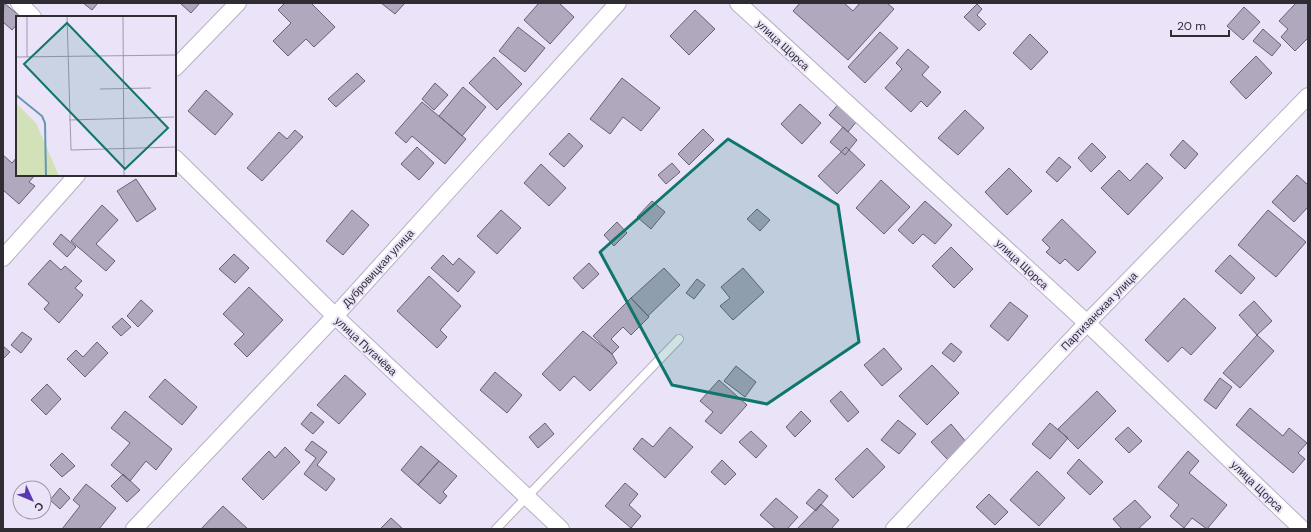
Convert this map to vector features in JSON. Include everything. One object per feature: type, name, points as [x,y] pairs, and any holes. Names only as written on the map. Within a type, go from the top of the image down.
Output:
[{"type":"street","points":[[19,3],[32,16]]},
{"type":"street","points":[[176,67],[238,3]]},
{"type":"street","name":"Дубровицкая улица","points":[[134,529],[335,316],[618,3]]},
{"type":"street","name":"улица Щорса","points":[[738,3],[1087,323],[1302,529]]},
{"type":"street","name":"Партизанская улица","points":[[894,529],[1087,323],[1308,96]]},
{"type":"street","name":"улица Пугачёва","points":[[176,159],[335,316],[561,529]]},
{"type":"street","points":[[3,258],[76,176]]},
{"type":"lane","points":[[496,529],[679,339]]},
{"type":"highlighted area","points":[[728,139],[838,205],[859,342],[767,404],[672,385],[600,252]]},
{"type":"building","points":[[4,3],[20,16],[16,16],[16,25],[12,30],[3,22]]},
{"type":"building","points":[[83,3],[98,3],[92,10]]},
{"type":"building","points":[[180,3],[200,3],[191,13]]},
{"type":"building","points":[[285,3],[311,3],[335,27],[314,47],[306,39],[288,56],[273,41],[291,23],[278,10]]},
{"type":"building","points":[[381,3],[405,3],[395,14]]},
{"type":"building","points":[[539,3],[559,3],[574,17],[550,44],[524,20]]},
{"type":"building","points":[[800,3],[844,3],[853,11],[860,3],[887,3],[894,9],[848,60],[793,11]]},
{"type":"building","points":[[1296,3],[1308,3],[1308,38],[1295,51],[1281,37],[1288,29],[1279,21]]},
{"type":"building","points":[[977,4],[982,9],[977,15],[986,24],[979,31],[964,17]]},
{"type":"building","points":[[1244,7],[1260,22],[1243,40],[1227,26]]},
{"type":"building","points":[[695,10],[715,29],[689,55],[670,36]]},
{"type":"building","points":[[518,27],[545,48],[525,72],[499,51]]},
{"type":"building","points":[[1263,29],[1281,45],[1272,56],[1253,41]]},
{"type":"building","points":[[880,32],[898,48],[865,83],[848,67]]},
{"type":"building","points":[[1030,34],[1048,52],[1031,70],[1013,53]]},
{"type":"building","points":[[908,49],[929,67],[922,75],[941,92],[927,107],[921,101],[911,112],[885,88],[902,69],[896,63]]},
{"type":"building","points":[[1256,56],[1272,73],[1246,99],[1230,82]]},
{"type":"building","points":[[494,57],[522,84],[497,110],[469,83]]},
{"type":"building","points":[[357,73],[365,81],[336,107],[328,99]]},
{"type":"building","points":[[622,78],[660,108],[641,131],[623,117],[610,134],[590,119]]},
{"type":"building","points":[[435,83],[448,95],[434,110],[422,99]]},
{"type":"building","points":[[463,87],[486,107],[462,136],[439,116]]},
{"type":"building","points":[[206,90],[233,114],[215,135],[188,111]]},
{"type":"building","points":[[842,100],[861,116],[848,132],[829,115]]},
{"type":"building","points":[[422,102],[466,139],[445,164],[412,136],[406,143],[395,133]]},
{"type":"building","points":[[800,104],[821,123],[802,144],[781,124]]},
{"type":"building","points":[[965,110],[984,128],[958,155],[938,138]]},
{"type":"building","points":[[843,127],[857,140],[845,155],[830,142]]},
{"type":"building","points":[[703,129],[714,140],[689,165],[678,154]]},
{"type":"building","points":[[295,130],[303,137],[262,181],[247,168],[279,132],[287,139]]},
{"type":"building","points":[[569,133],[583,146],[564,167],[549,154]]},
{"type":"building","points":[[1183,140],[1198,154],[1185,169],[1170,155]]},
{"type":"building","points":[[1092,143],[1106,157],[1091,172],[1078,158]]},
{"type":"building","points":[[417,147],[434,163],[419,180],[401,164]]},
{"type":"building","points":[[846,147],[865,165],[837,194],[818,176]]},
{"type":"building","points":[[3,155],[12,163],[16,158],[16,176],[34,176],[29,182],[35,186],[19,204],[3,190]]},
{"type":"building","points":[[1059,157],[1071,167],[1057,182],[1046,172]]},
{"type":"building","points":[[672,163],[680,172],[666,184],[658,175]]},
{"type":"building","points":[[1147,163],[1163,178],[1128,215],[1101,188],[1119,170],[1130,181]]},
{"type":"building","points":[[541,164],[566,188],[549,206],[524,183]]},
{"type":"building","points":[[1009,168],[1032,191],[1007,215],[985,192]]},
{"type":"building","points":[[1297,175],[1308,185],[1308,207],[1294,222],[1272,202]]},
{"type":"building","points":[[136,179],[156,209],[137,222],[117,191]]},
{"type":"building","points":[[881,180],[910,207],[884,234],[856,208]]},
{"type":"building","points":[[652,201],[665,212],[651,229],[637,217]]},
{"type":"building","points":[[925,201],[952,225],[935,244],[923,234],[913,244],[898,230]]},
{"type":"building","points":[[102,205],[118,220],[96,244],[115,261],[106,271],[71,241]]},
{"type":"building","points":[[757,209],[770,220],[760,231],[747,219]]},
{"type":"building","points":[[352,210],[369,225],[343,255],[326,241]]},
{"type":"building","points":[[501,210],[521,228],[497,254],[477,236]]},
{"type":"building","points":[[1268,210],[1306,242],[1276,277],[1238,245]]},
{"type":"building","points":[[1062,219],[1096,252],[1078,271],[1065,259],[1060,264],[1046,252],[1050,248],[1042,240]]},
{"type":"building","points":[[617,222],[627,233],[614,246],[604,235]]},
{"type":"building","points":[[61,234],[76,247],[67,257],[53,244]]},
{"type":"building","points":[[951,247],[973,269],[954,288],[932,266]]},
{"type":"building","points":[[234,254],[249,268],[235,283],[219,269]]},
{"type":"building","points":[[443,255],[453,265],[459,258],[475,272],[458,292],[431,268]]},
{"type":"building","points":[[1230,255],[1255,278],[1241,294],[1215,271]]},
{"type":"building","points":[[50,260],[61,270],[65,266],[82,281],[75,288],[83,295],[59,323],[44,309],[49,303],[28,284]]},
{"type":"building","points":[[589,263],[599,274],[583,289],[573,278]]},
{"type":"building","points":[[664,268],[680,285],[648,316],[631,298]]},
{"type":"building","points":[[743,268],[764,292],[733,320],[720,306],[730,298],[721,287]]},
{"type":"building","points":[[429,276],[461,306],[440,330],[447,337],[437,348],[397,311]]},
{"type":"building","points":[[697,279],[705,285],[694,299],[686,293]]},
{"type":"building","points":[[249,287],[283,320],[247,357],[234,344],[244,334],[223,314]]},
{"type":"building","points":[[631,298],[649,317],[631,335],[623,327],[611,339],[619,347],[612,354],[593,336]]},
{"type":"building","points":[[1184,298],[1216,328],[1191,355],[1182,347],[1168,362],[1145,340]]},
{"type":"building","points":[[141,300],[153,311],[138,327],[127,316]]},
{"type":"building","points":[[1254,301],[1272,321],[1257,335],[1239,315]]},
{"type":"building","points":[[1010,302],[1028,316],[1008,341],[990,326]]},
{"type":"building","points":[[122,318],[131,327],[121,336],[112,327]]},
{"type":"building","points":[[583,331],[612,354],[617,363],[590,391],[574,376],[560,391],[542,374]]},
{"type":"building","points":[[22,332],[32,339],[21,353],[11,345]]},
{"type":"building","points":[[1257,335],[1274,351],[1240,388],[1223,373]]},
{"type":"building","points":[[97,342],[108,353],[85,377],[67,359],[76,350],[83,357]]},
{"type":"building","points":[[951,343],[962,352],[954,362],[942,353]]},
{"type":"building","points":[[3,346],[10,352],[3,359]]},
{"type":"building","points":[[884,348],[902,369],[882,386],[864,365]]},
{"type":"building","points":[[932,365],[959,393],[927,425],[899,396]]},
{"type":"building","points":[[736,366],[756,382],[745,397],[724,381]]},
{"type":"building","points":[[495,372],[522,395],[507,413],[480,390]]},
{"type":"building","points":[[345,375],[366,394],[339,424],[317,405]]},
{"type":"building","points":[[1220,378],[1232,387],[1216,409],[1204,400]]},
{"type":"building","points":[[165,379],[197,407],[182,425],[149,397]]},
{"type":"building","points":[[719,380],[747,405],[721,434],[705,421],[713,412],[700,401]]},
{"type":"building","points":[[47,384],[61,399],[46,415],[31,400]]},
{"type":"building","points":[[841,391],[859,412],[848,422],[830,401]]},
{"type":"building","points":[[1097,391],[1116,411],[1078,449],[1058,429]]},
{"type":"building","points":[[1250,408],[1283,436],[1289,428],[1307,443],[1298,453],[1305,459],[1293,473],[1236,425]]},
{"type":"building","points":[[125,411],[172,449],[156,470],[146,461],[130,481],[111,465],[130,443],[111,428]]},
{"type":"building","points":[[801,411],[811,421],[795,437],[786,427]]},
{"type":"building","points":[[311,412],[324,422],[313,434],[301,424]]},
{"type":"building","points":[[898,420],[916,434],[899,454],[881,440]]},
{"type":"building","points":[[545,423],[554,434],[538,448],[529,437]]},
{"type":"building","points":[[1050,423],[1068,438],[1050,459],[1032,444]]},
{"type":"building","points":[[951,424],[967,443],[948,460],[931,442]]},
{"type":"building","points":[[670,427],[693,447],[665,478],[633,449],[642,438],[653,447]]},
{"type":"building","points":[[1128,427],[1142,441],[1129,453],[1115,439]]},
{"type":"building","points":[[751,431],[767,446],[756,458],[739,442]]},
{"type":"building","points":[[312,441],[327,452],[317,465],[335,479],[326,491],[304,474],[316,458],[305,450]]},
{"type":"building","points":[[421,446],[439,461],[418,485],[401,470]]},
{"type":"building","points":[[285,447],[300,462],[263,500],[242,479],[269,451],[275,458]]},
{"type":"building","points":[[867,448],[885,467],[853,498],[835,479]]},
{"type":"building","points":[[1188,451],[1199,461],[1189,473],[1227,505],[1207,529],[1192,518],[1184,528],[1170,516],[1179,505],[1158,487]]},
{"type":"building","points":[[62,453],[75,466],[62,477],[50,465]]},
{"type":"building","points":[[1079,459],[1103,482],[1090,495],[1067,473]]},
{"type":"building","points":[[722,460],[736,474],[725,485],[711,472]]},
{"type":"building","points":[[439,461],[457,476],[443,492],[447,496],[440,504],[418,485]]},
{"type":"building","points":[[1037,471],[1065,498],[1039,526],[1010,500]]},
{"type":"building","points":[[123,474],[140,490],[127,502],[111,486]]},
{"type":"building","points":[[625,483],[638,494],[629,505],[641,516],[631,528],[605,506]]},
{"type":"building","points":[[86,484],[116,508],[99,529],[62,529],[80,506],[73,500]]},
{"type":"building","points":[[60,488],[70,498],[60,509],[52,502],[52,498]]},
{"type":"building","points":[[819,489],[828,496],[816,511],[806,503]]},
{"type":"building","points":[[989,494],[1008,512],[995,525],[976,507]]},
{"type":"building","points":[[776,498],[798,517],[787,529],[776,529],[760,515]]},
{"type":"building","points":[[1135,500],[1151,517],[1138,529],[1122,529],[1113,519]]},
{"type":"building","points":[[821,504],[839,520],[831,529],[797,529]]},
{"type":"building","points":[[223,506],[237,519],[248,529],[201,529]]},
{"type":"building","points":[[391,518],[403,529],[380,529]]}]
